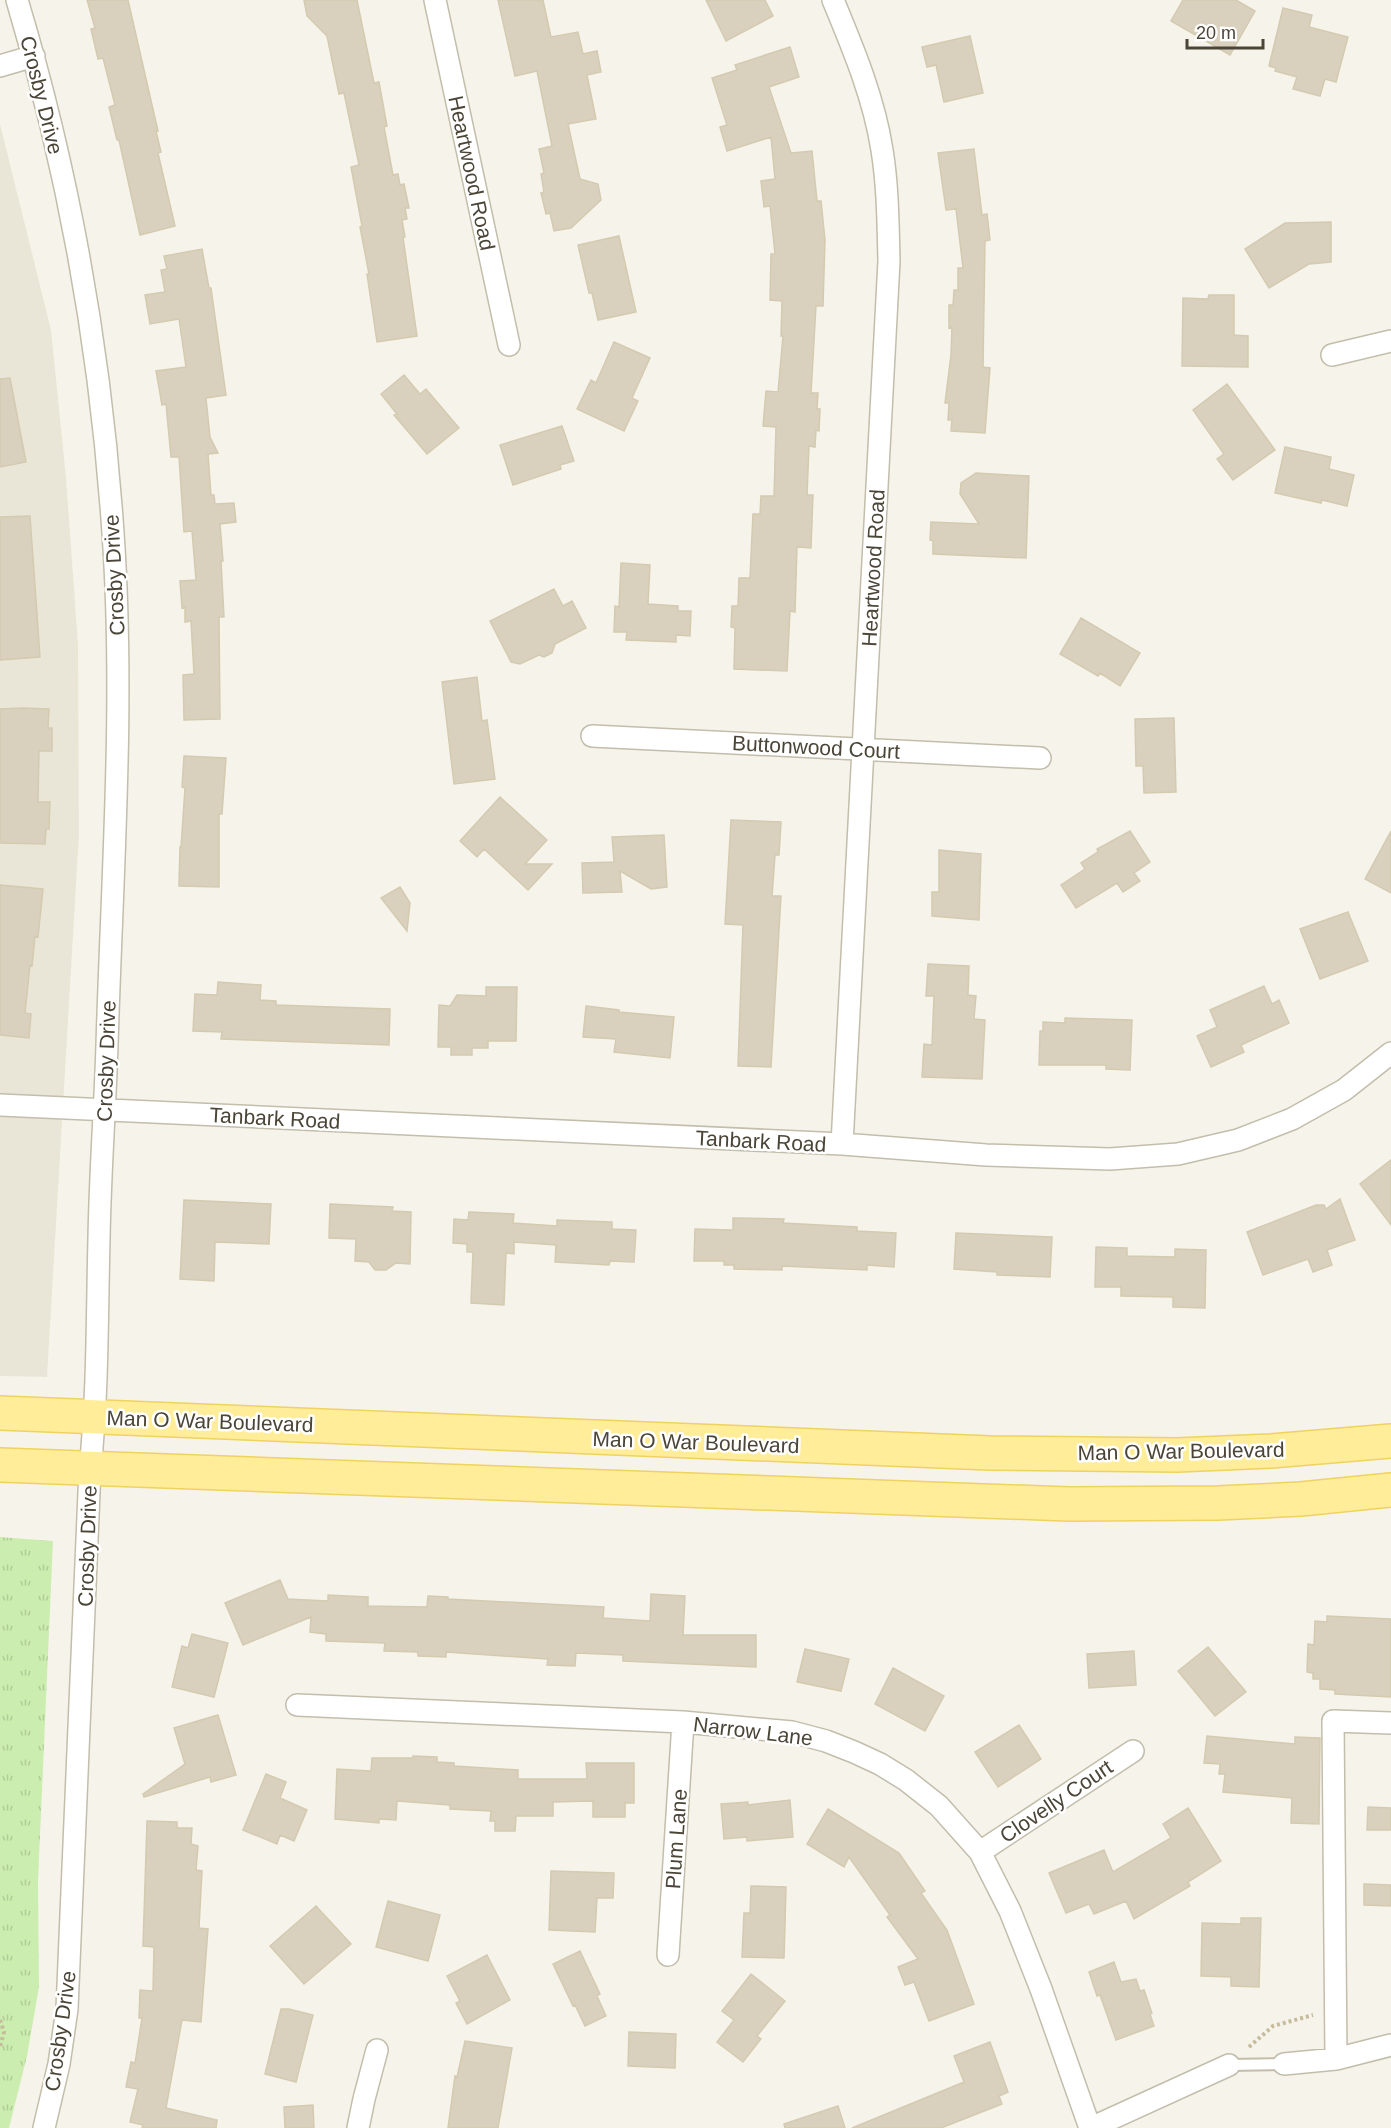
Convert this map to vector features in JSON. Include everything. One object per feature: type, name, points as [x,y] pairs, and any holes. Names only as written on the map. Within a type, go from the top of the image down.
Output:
[{"type":"main road","name":"Man O War Boulevard","points":[[0,1413],[990,1453],[1177,1455],[1271,1451],[1391,1441]]},
{"type":"main road","points":[[0,1465],[1070,1504],[1218,1503],[1301,1499],[1391,1490]]},
{"type":"street","name":"Crosby Drive","points":[[17,0],[34,56],[72,217],[99,385],[113,534],[118,677],[118,763],[99,1233],[95,1417],[90,1469],[67,2009],[59,2064],[44,2128]]},
{"type":"street","name":"Heartwood Road","points":[[435,0],[509,345]]},
{"type":"street","name":"Heartwood Road","points":[[833,0],[855,52],[871,100],[882,148],[889,261],[842,1144]]},
{"type":"street","points":[[0,66],[34,56]]},
{"type":"street","points":[[1332,355],[1391,341]]},
{"type":"street","name":"Buttonwood Court","points":[[592,736],[1040,758]]},
{"type":"street","name":"Tanbark Road","points":[[0,1105],[842,1144],[986,1155],[1099,1158],[1178,1154],[1238,1140],[1292,1119],[1344,1090],[1391,1053]]},
{"type":"street","name":"Narrow Lane","points":[[297,1705],[683,1722],[792,1732],[854,1752],[906,1780],[939,1806],[980,1852],[1014,1920],[1091,2128]]},
{"type":"street","points":[[1336,2059],[1333,1721],[1391,1724]]},
{"type":"street","name":"Plum Lane","points":[[668,1955],[683,1722]]},
{"type":"street","name":"Clovelly Court","points":[[980,1852],[1133,1750]]},
{"type":"street","points":[[1284,2064],[1336,2059],[1391,2045]]},
{"type":"street","points":[[358,2128],[377,2050]]},
{"type":"street","points":[[1091,2128],[1229,2065]]},
{"type":"lane","points":[[1229,2065],[1284,2064]]},
{"type":"path","points":[[1273,2026],[1301,2018]]},
{"type":"path","points":[[0,2020],[4,2032],[0,2047]]},
{"type":"shaded area","points":[[0,124],[51,330],[66,477],[78,644],[79,834],[47,1377],[0,1376]]},
{"type":"green space","points":[[0,1537],[53,1541],[38,1881],[39,1987],[27,2056],[9,2128],[0,2128]]},
{"type":"building","points":[[87,0],[128,0],[158,131],[156,131],[161,152],[158,153],[175,226],[140,235],[119,140],[117,140],[109,107],[115,105],[103,58],[98,59],[91,29],[95,28]]},
{"type":"building","points":[[304,0],[357,0],[374,83],[379,82],[393,175],[398,174],[400,185],[404,184],[409,208],[405,208],[407,219],[402,220],[405,237],[403,237],[417,336],[377,342],[367,274],[369,274],[360,227],[362,226],[351,167],[359,165],[344,93],[339,94],[327,36],[307,16]]},
{"type":"building","points":[[498,0],[543,0],[551,37],[578,32],[583,54],[597,51],[601,72],[587,75],[596,119],[568,124],[580,179],[598,184],[601,200],[571,228],[554,231],[550,213],[546,214],[541,193],[544,192],[541,174],[544,173],[539,149],[552,146],[537,71],[515,76]]},
{"type":"building","points":[[706,0],[765,0],[773,16],[726,41]]},
{"type":"building","points":[[1183,0],[1236,0],[1255,11],[1230,55],[1171,21]]},
{"type":"building","points":[[1283,8],[1312,15],[1309,27],[1348,37],[1336,82],[1325,79],[1320,96],[1293,89],[1297,77],[1275,71],[1276,68],[1269,66]]},
{"type":"building","points":[[970,36],[983,93],[944,102],[936,65],[927,67],[922,47]]},
{"type":"building","points":[[790,47],[799,77],[769,87],[791,153],[812,151],[817,201],[821,201],[825,240],[823,306],[816,306],[811,393],[818,393],[817,409],[820,409],[819,431],[816,430],[815,447],[809,446],[807,495],[813,495],[811,548],[797,547],[795,612],[790,611],[787,671],[734,669],[735,628],[731,627],[732,606],[738,606],[739,578],[750,578],[753,514],[760,514],[761,496],[774,496],[776,427],[763,426],[766,391],[778,392],[783,336],[781,336],[782,301],[770,300],[771,254],[775,254],[770,206],[764,207],[761,181],[775,179],[771,137],[727,151],[720,127],[727,125],[712,78],[737,70],[735,65]]},
{"type":"building","points":[[974,149],[982,215],[987,214],[990,240],[985,241],[983,367],[990,368],[985,433],[951,431],[952,420],[948,420],[949,403],[945,403],[951,355],[952,327],[949,328],[949,305],[953,305],[954,290],[958,290],[958,268],[963,268],[956,209],[946,210],[938,153]]},
{"type":"building","points":[[1331,222],[1331,262],[1309,264],[1269,288],[1245,249],[1285,223]]},
{"type":"building","points":[[619,236],[636,312],[598,320],[578,245]]},
{"type":"building","points":[[202,249],[209,288],[211,288],[226,395],[206,398],[210,437],[218,453],[208,454],[211,495],[214,495],[215,504],[234,503],[236,522],[220,524],[224,617],[219,617],[220,719],[184,720],[183,675],[194,674],[191,621],[185,622],[185,607],[182,608],[180,581],[196,580],[192,531],[184,532],[179,457],[171,457],[166,404],[162,405],[156,371],[186,367],[179,319],[150,324],[145,295],[165,292],[161,270],[167,269],[164,256]]},
{"type":"building","points":[[1209,295],[1234,295],[1234,335],[1248,336],[1248,367],[1182,366],[1183,298],[1208,299]]},
{"type":"building","points":[[614,342],[650,358],[632,398],[638,401],[624,431],[577,409],[591,380],[596,383]]},
{"type":"building","points":[[404,375],[420,394],[426,389],[459,428],[427,454],[394,415],[397,414],[381,394]]},
{"type":"building","points":[[10,378],[26,462],[0,467],[0,379]]},
{"type":"building","points":[[1227,384],[1275,450],[1233,480],[1217,459],[1224,454],[1193,410]]},
{"type":"building","points":[[562,426],[574,461],[560,465],[561,469],[513,485],[500,445]]},
{"type":"building","points":[[1285,447],[1331,457],[1329,469],[1354,475],[1347,506],[1275,493]]},
{"type":"building","points":[[976,473],[1029,476],[1026,558],[933,554],[933,541],[930,540],[931,522],[979,524],[960,494],[961,483]]},
{"type":"building","points":[[30,516],[40,657],[0,660],[0,517]]},
{"type":"building","points":[[621,563],[650,565],[648,604],[678,606],[678,611],[691,611],[690,636],[676,635],[676,642],[626,640],[627,632],[614,632],[615,606],[619,607]]},
{"type":"building","points":[[554,589],[563,606],[572,601],[586,628],[555,644],[552,653],[544,657],[539,655],[520,664],[511,662],[490,621]]},
{"type":"building","points":[[1081,618],[1140,653],[1120,686],[1100,673],[1098,676],[1060,654]]},
{"type":"building","points":[[477,677],[482,721],[487,720],[495,779],[454,784],[442,682]]},
{"type":"building","points":[[0,709],[49,709],[48,728],[52,728],[52,751],[39,751],[38,802],[50,802],[49,829],[46,829],[45,844],[0,843]]},
{"type":"building","points":[[1174,718],[1176,792],[1144,793],[1143,766],[1136,766],[1135,719]]},
{"type":"building","points":[[184,756],[226,758],[222,814],[219,814],[219,887],[179,886],[185,788],[182,787]]},
{"type":"building","points":[[500,797],[547,840],[525,864],[552,864],[528,890],[484,849],[477,857],[460,841]]},
{"type":"building","points":[[731,820],[781,822],[779,855],[775,855],[772,896],[781,896],[771,1067],[738,1066],[743,925],[725,924]]},
{"type":"building","points":[[1130,831],[1150,862],[1134,873],[1140,881],[1123,892],[1117,883],[1076,908],[1061,885],[1085,869],[1081,863],[1098,852],[1097,849]]},
{"type":"building","points":[[1391,831],[1391,893],[1365,879]]},
{"type":"building","points":[[664,835],[667,887],[651,889],[620,871],[622,892],[583,893],[582,863],[614,862],[612,837]]},
{"type":"building","points":[[939,850],[981,854],[979,920],[932,916],[932,892],[939,892]]},
{"type":"building","points":[[0,885],[43,889],[38,937],[35,936],[32,966],[30,965],[25,1013],[31,1014],[29,1038],[0,1035]]},
{"type":"building","points":[[400,887],[410,903],[407,931],[381,898]]},
{"type":"building","points":[[1348,912],[1368,961],[1320,979],[1300,929]]},
{"type":"building","points":[[928,964],[969,966],[968,995],[976,996],[974,1019],[985,1020],[982,1079],[922,1077],[924,1044],[932,1045],[934,996],[926,996]]},
{"type":"building","points":[[218,982],[261,985],[260,1000],[276,1001],[276,1005],[390,1009],[389,1045],[221,1039],[222,1032],[193,1031],[195,994],[217,995]]},
{"type":"building","points":[[1264,986],[1272,1004],[1279,1000],[1289,1023],[1241,1045],[1244,1052],[1211,1067],[1197,1036],[1217,1027],[1210,1010]]},
{"type":"building","points":[[486,987],[517,987],[516,1041],[488,1041],[488,1048],[472,1048],[472,1055],[451,1055],[451,1047],[438,1047],[439,1005],[450,1006],[457,995],[486,996]]},
{"type":"building","points":[[586,1006],[619,1010],[619,1012],[674,1017],[670,1058],[614,1052],[616,1039],[583,1037]]},
{"type":"building","points":[[1065,1018],[1132,1020],[1130,1070],[1106,1069],[1106,1065],[1039,1065],[1040,1031],[1043,1031],[1043,1022],[1065,1023]]},
{"type":"building","points":[[1391,1160],[1391,1225],[1360,1184]]},
{"type":"building","points":[[1340,1199],[1355,1240],[1327,1250],[1332,1265],[1313,1272],[1308,1259],[1263,1275],[1247,1232],[1316,1205],[1324,1205],[1326,1209]]},
{"type":"building","points":[[184,1200],[271,1204],[269,1244],[215,1242],[214,1281],[180,1279]]},
{"type":"building","points":[[330,1204],[393,1207],[392,1211],[411,1212],[410,1264],[396,1263],[386,1270],[375,1270],[369,1262],[355,1261],[356,1239],[329,1238]]},
{"type":"building","points":[[469,1212],[514,1214],[513,1223],[557,1226],[557,1220],[612,1222],[612,1229],[636,1230],[634,1262],[610,1261],[609,1265],[555,1262],[556,1245],[514,1242],[514,1254],[506,1253],[504,1305],[471,1303],[473,1252],[467,1252],[467,1244],[453,1243],[454,1219],[468,1220]]},
{"type":"building","points":[[733,1218],[784,1219],[783,1223],[857,1227],[857,1231],[896,1233],[894,1267],[867,1265],[867,1270],[782,1266],[782,1270],[734,1269],[734,1265],[724,1265],[724,1261],[694,1261],[695,1229],[733,1230]]},
{"type":"building","points":[[956,1233],[1052,1237],[1050,1277],[997,1275],[997,1272],[954,1269]]},
{"type":"building","points":[[1096,1247],[1127,1248],[1127,1256],[1175,1257],[1175,1249],[1206,1250],[1205,1308],[1173,1307],[1173,1297],[1121,1296],[1121,1287],[1095,1287]]},
{"type":"building","points":[[280,1580],[288,1599],[328,1601],[328,1595],[368,1597],[368,1606],[427,1607],[428,1596],[448,1597],[448,1599],[604,1607],[603,1618],[650,1621],[651,1594],[685,1596],[683,1635],[756,1635],[756,1667],[623,1661],[623,1655],[576,1653],[575,1666],[547,1665],[548,1659],[446,1652],[446,1657],[418,1656],[418,1652],[384,1651],[385,1643],[326,1641],[326,1634],[310,1632],[311,1617],[243,1645],[225,1603]]},
{"type":"building","points":[[1327,1616],[1391,1619],[1391,1697],[1335,1694],[1335,1690],[1320,1689],[1320,1679],[1313,1679],[1313,1673],[1307,1672],[1308,1644],[1314,1645],[1315,1621],[1327,1622]]},
{"type":"building","points":[[192,1634],[228,1643],[214,1697],[172,1687],[182,1646],[188,1648]]},
{"type":"building","points":[[1208,1647],[1246,1692],[1215,1716],[1178,1671]]},
{"type":"building","points":[[805,1649],[849,1659],[841,1691],[797,1682]]},
{"type":"building","points":[[1134,1651],[1136,1685],[1089,1688],[1087,1654]]},
{"type":"building","points":[[893,1668],[944,1696],[925,1731],[875,1704]]},
{"type":"building","points":[[218,1715],[236,1775],[211,1782],[210,1777],[144,1797],[143,1794],[185,1764],[174,1728]]},
{"type":"building","points":[[1019,1725],[1041,1759],[998,1787],[975,1752]]},
{"type":"building","points":[[1207,1736],[1295,1744],[1295,1737],[1320,1738],[1319,1824],[1291,1823],[1292,1798],[1223,1792],[1225,1774],[1219,1774],[1220,1764],[1204,1763]]},
{"type":"building","points":[[413,1756],[437,1757],[437,1762],[454,1763],[454,1766],[518,1770],[518,1779],[587,1779],[586,1763],[634,1763],[634,1803],[625,1803],[625,1817],[593,1817],[593,1801],[553,1802],[553,1816],[516,1816],[515,1831],[495,1831],[495,1821],[490,1821],[491,1811],[450,1809],[450,1805],[397,1801],[396,1820],[379,1819],[379,1823],[335,1819],[337,1769],[371,1771],[372,1758],[413,1758]]},
{"type":"building","points":[[266,1774],[286,1782],[280,1798],[307,1810],[294,1841],[280,1835],[277,1844],[243,1830]]},
{"type":"building","points":[[790,1800],[793,1837],[747,1841],[747,1837],[724,1839],[721,1804],[748,1802],[748,1805]]},
{"type":"building","points":[[1368,1807],[1391,1808],[1391,1830],[1367,1830]]},
{"type":"building","points":[[1188,1808],[1221,1861],[1188,1882],[1190,1886],[1134,1919],[1126,1901],[1094,1914],[1089,1904],[1066,1913],[1049,1873],[1104,1850],[1113,1872],[1171,1838],[1163,1824]]},
{"type":"building","points":[[828,1809],[899,1853],[925,1891],[921,1893],[947,1930],[974,2004],[929,2021],[914,1982],[905,1985],[898,1967],[918,1959],[887,1917],[890,1915],[849,1857],[844,1867],[807,1844]]},
{"type":"building","points":[[147,1821],[177,1822],[177,1828],[192,1828],[191,1844],[198,1846],[196,1870],[202,1871],[199,1928],[208,1929],[201,2022],[182,2020],[166,2108],[217,2120],[216,2128],[142,2128],[143,2125],[130,2122],[138,2089],[126,2087],[131,2062],[135,2063],[142,2018],[139,2018],[140,1990],[153,1991],[154,1947],[143,1946]]},
{"type":"building","points":[[551,1871],[614,1873],[613,1898],[597,1898],[595,1932],[549,1930]]},
{"type":"building","points":[[1364,1884],[1391,1885],[1391,1906],[1364,1905]]},
{"type":"building","points":[[751,1886],[786,1887],[784,1958],[742,1957],[744,1913],[750,1913]]},
{"type":"building","points":[[388,1901],[440,1915],[428,1961],[376,1947]]},
{"type":"building","points":[[316,1906],[351,1944],[304,1984],[270,1946]]},
{"type":"building","points":[[1241,1918],[1261,1918],[1259,1987],[1231,1986],[1231,1977],[1201,1976],[1202,1923],[1241,1924]]},
{"type":"building","points":[[580,1951],[600,1994],[597,1996],[606,2016],[585,2026],[553,1964]]},
{"type":"building","points":[[487,1955],[510,2000],[467,2024],[456,2003],[460,2001],[447,1976]]},
{"type":"building","points":[[1114,1962],[1121,1982],[1136,1979],[1140,1991],[1144,1990],[1154,2026],[1116,2040],[1089,1972]]},
{"type":"building","points":[[751,1974],[785,2001],[757,2036],[761,2039],[743,2062],[717,2042],[734,2020],[722,2011]]},
{"type":"building","points":[[281,2009],[313,2015],[296,2082],[265,2074]]},
{"type":"building","points":[[629,2032],[676,2034],[675,2068],[628,2066]]},
{"type":"building","points":[[465,2041],[512,2048],[498,2128],[448,2128],[455,2076],[457,2077]]},
{"type":"building","points":[[990,2042],[1008,2092],[999,2096],[1002,2104],[941,2128],[852,2128],[964,2082],[954,2056]]},
{"type":"building","points":[[313,2105],[314,2128],[285,2128],[284,2107]]},
{"type":"building","points":[[838,2106],[845,2128],[785,2128],[784,2124]]}]
